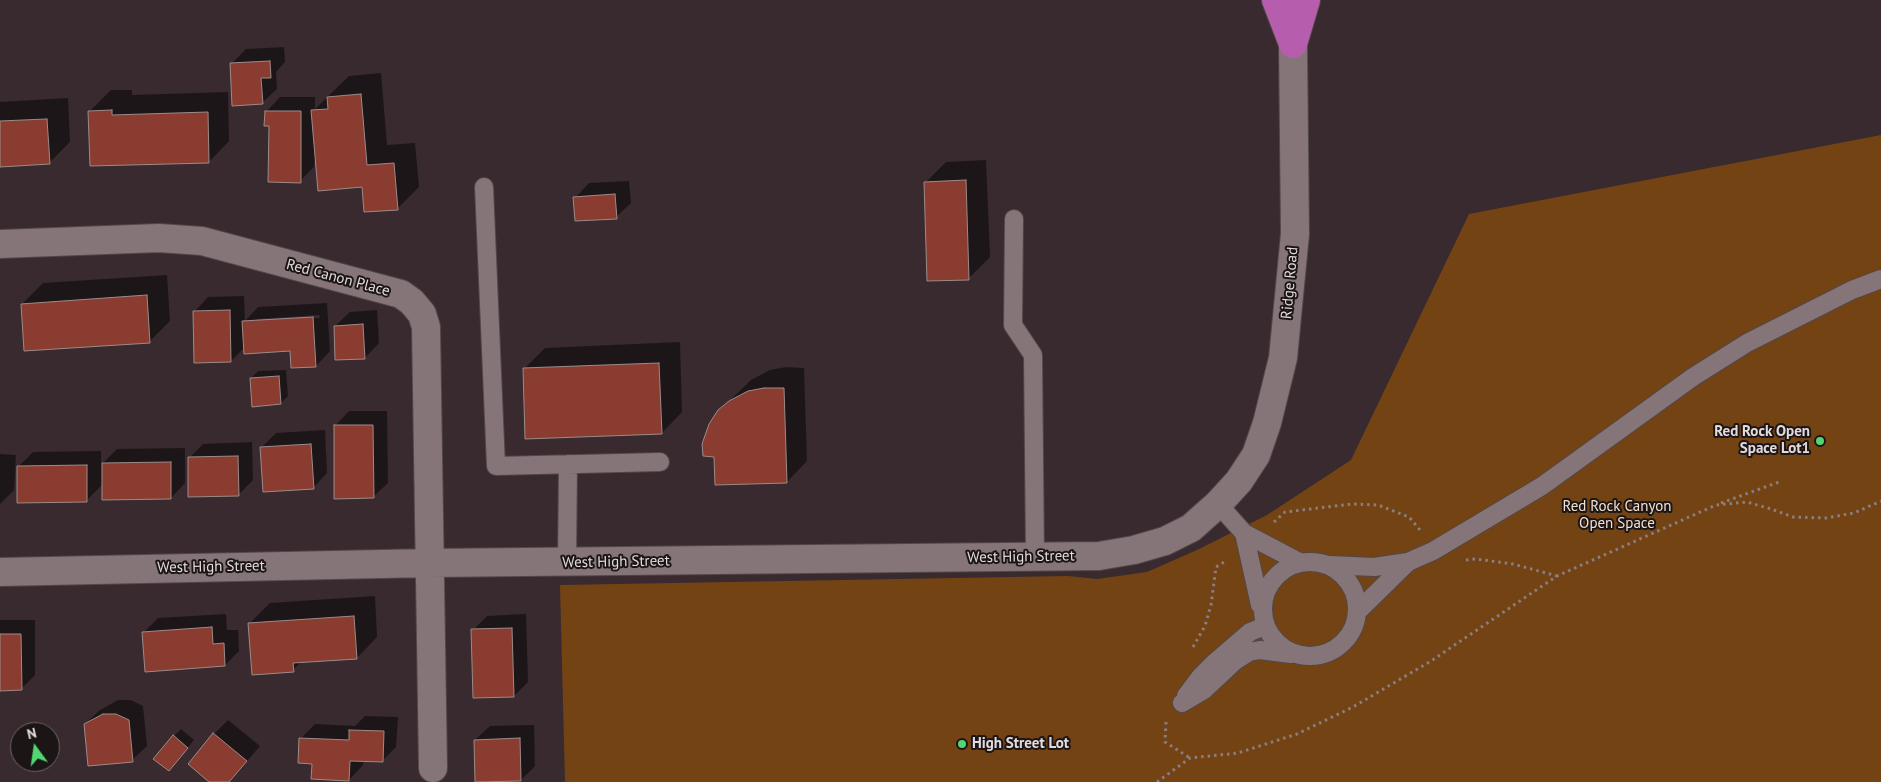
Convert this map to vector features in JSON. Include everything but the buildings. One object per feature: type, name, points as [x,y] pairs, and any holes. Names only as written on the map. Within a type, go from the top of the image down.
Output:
[{"type":"highway","points":[[1276,0],[1293,44]]},
{"type":"highway","points":[[1293,44],[1306,0]]},
{"type":"street","name":"Ridge Road","points":[[1218,504],[1239,481],[1256,455],[1267,423],[1283,358],[1295,234],[1293,44]]},
{"type":"street","name":"Red Canon Place","points":[[0,244],[160,238],[202,241],[402,294],[422,314],[426,327],[433,768]]},
{"type":"street","name":"West High Street","points":[[0,572],[429,563],[1099,556],[1134,550],[1165,541],[1191,528],[1218,504]]},
{"type":"lane","points":[[484,187],[496,466],[660,462]]},
{"type":"lane","points":[[1014,219],[1013,325],[1033,355],[1034,557]]},
{"type":"lane","points":[[1330,565],[1342,572],[1350,582],[1356,595],[1358,611],[1353,630],[1347,639],[1334,650],[1316,656],[1260,650],[1248,652],[1235,661],[1204,690],[1182,703],[1201,676],[1263,618],[1266,588],[1274,577],[1288,566],[1299,562],[1315,561],[1330,565],[1374,567],[1408,562],[1433,551],[1542,486],[1693,377],[1747,343],[1852,290],[1881,279]]},
{"type":"lane","points":[[567,562],[568,464]]},
{"type":"lane","points":[[1218,504],[1244,533],[1299,562]]},
{"type":"lane","points":[[1244,533],[1263,618],[1269,635],[1284,649],[1303,656]]},
{"type":"lane","points":[[1358,611],[1408,562]]},
{"type":"path","points":[[1157,782],[1190,758],[1238,753],[1297,734],[1352,707],[1431,661],[1557,576],[1716,505],[1779,482]]},
{"type":"path","points":[[1716,505],[1747,502],[1793,518],[1826,518],[1854,513],[1881,501]]},
{"type":"green space","name":"Red Rock Canyon Open Space","points":[[1881,135],[1881,782],[565,782],[560,585],[1068,576],[1097,579],[1147,572],[1197,550],[1267,515],[1351,460],[1469,214]]},
{"type":"place","name":"Red Rock Open Space Lot1","points":[[1820,441]]},
{"type":"place","name":"High Street Lot","points":[[962,744]]}]
